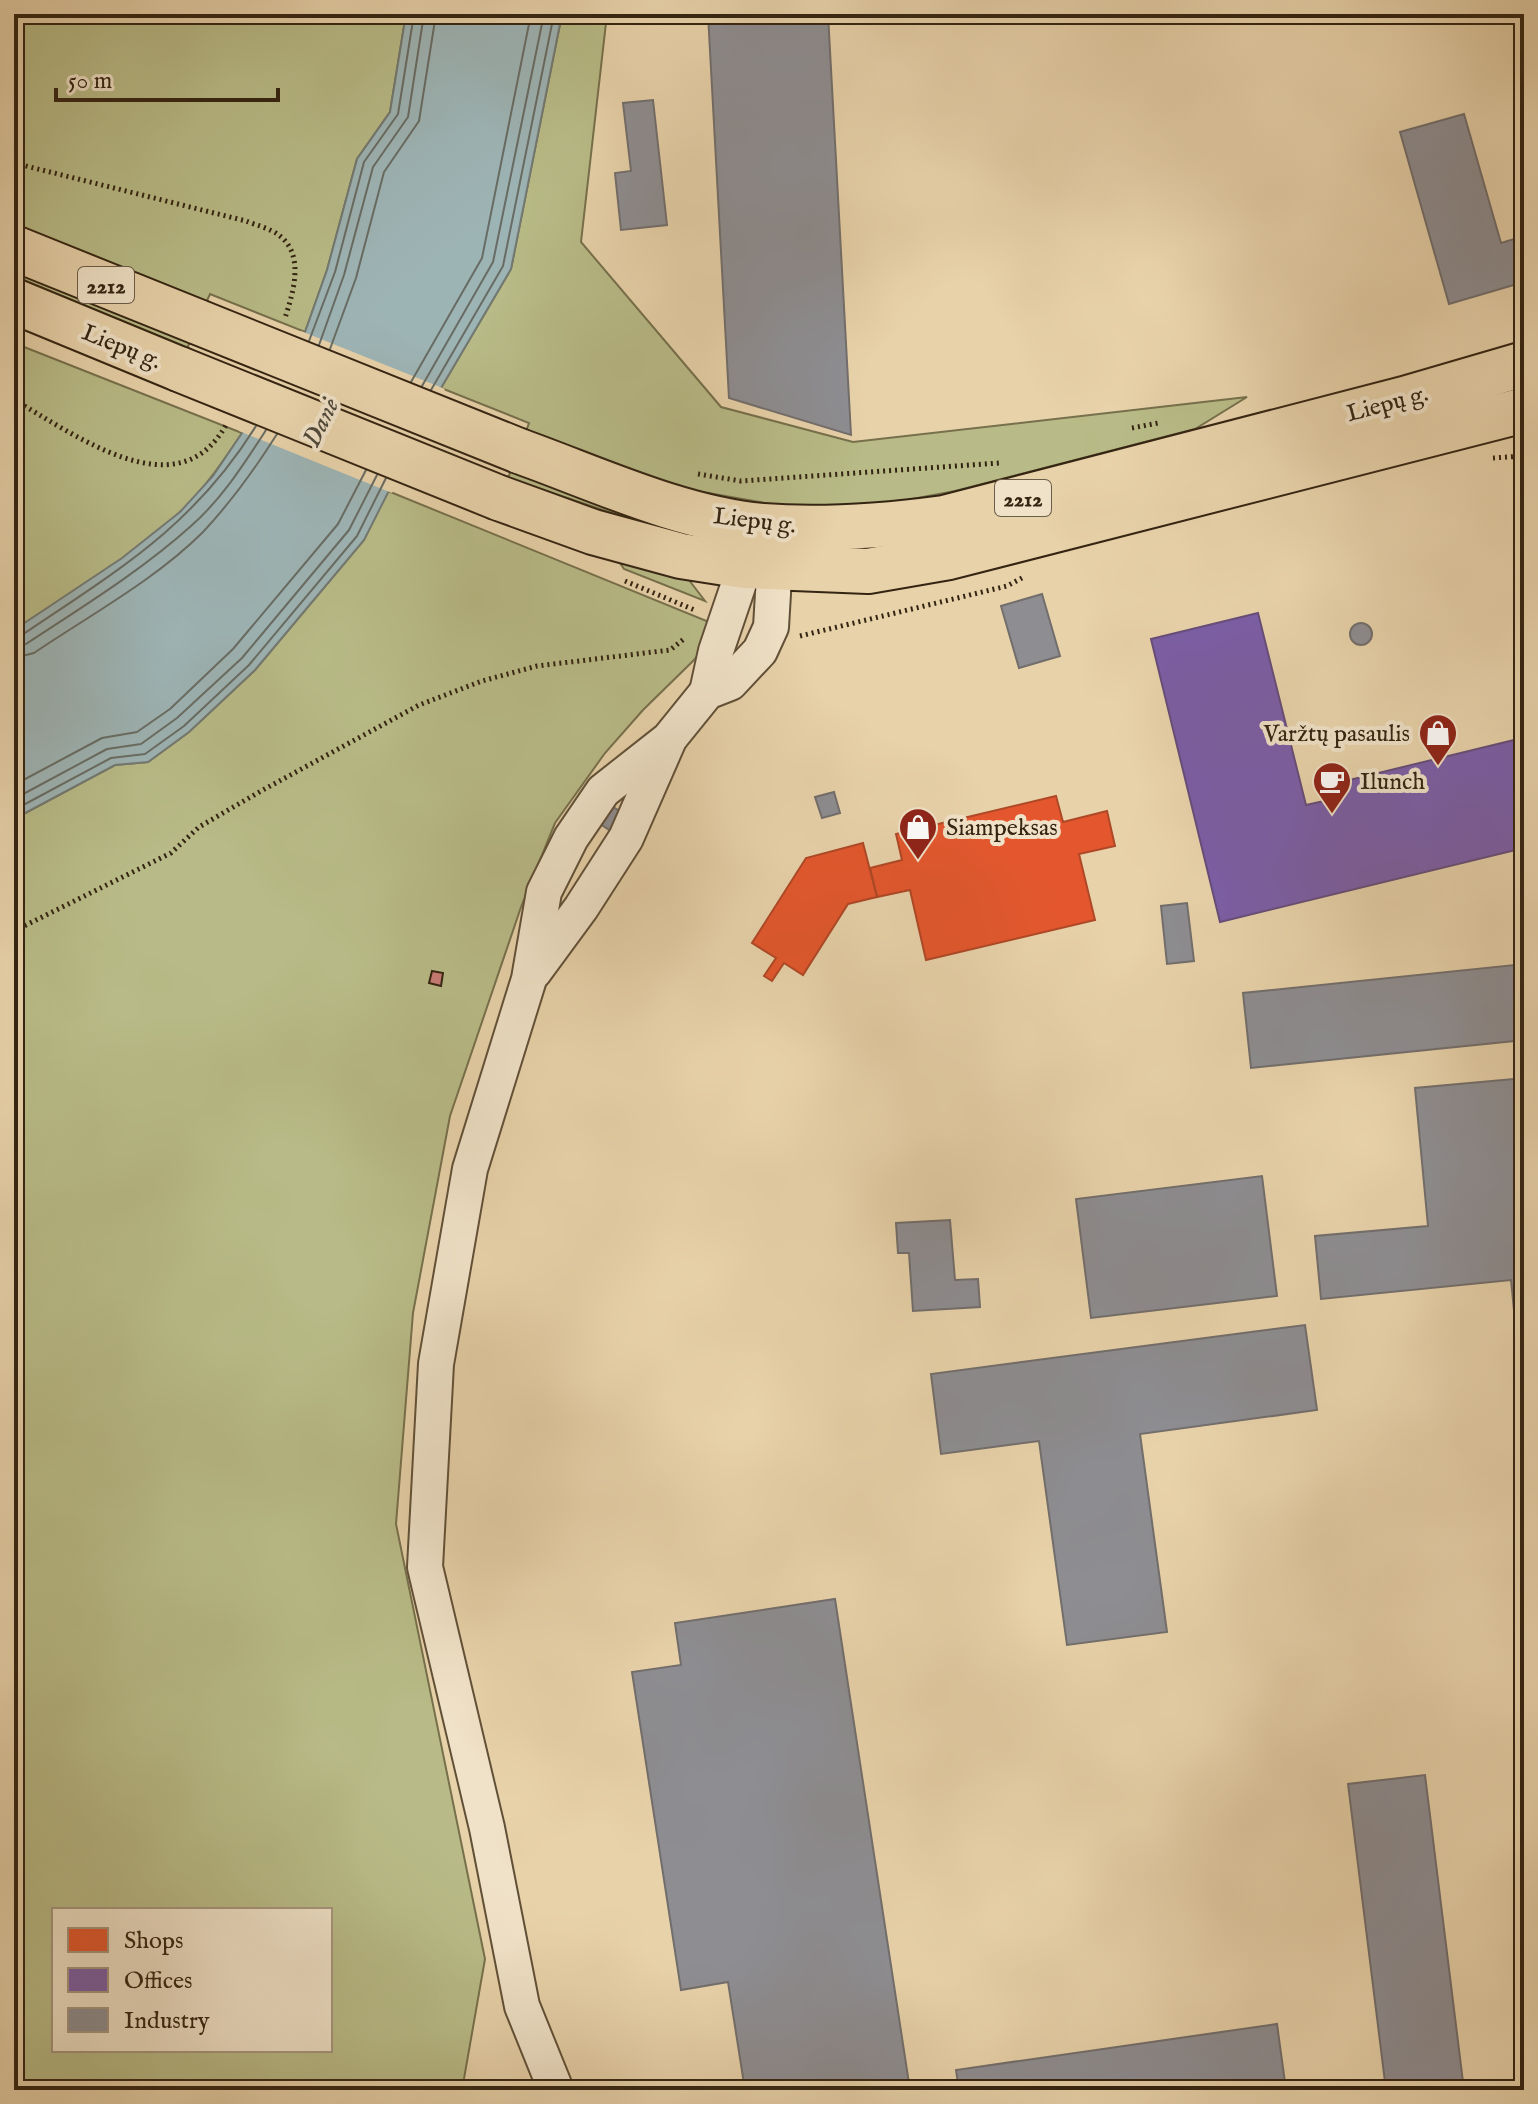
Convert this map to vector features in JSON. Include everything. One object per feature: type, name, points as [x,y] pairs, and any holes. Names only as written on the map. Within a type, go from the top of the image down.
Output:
[{"type":"main road","name":"Liepų g.","points":[[14,248],[519,451],[688,511],[764,546],[868,571],[949,557],[1524,410]]},
{"type":"main road","name":"Liepų g.","points":[[14,301],[499,498],[593,532],[681,556],[944,518],[1404,399],[1524,364]]},
{"type":"street","points":[[556,2090],[522,2006],[487,1828],[425,1567],[436,1364],[470,1169],[529,979],[544,892],[571,838],[603,791],[669,739],[707,692],[716,651],[764,546]]},
{"type":"street","points":[[529,979],[581,908],[626,838],[669,739]]},
{"type":"path","points":[[1121,431],[1165,422]]},
{"type":"path","points":[[682,471],[741,481],[1006,463]]},
{"type":"path","points":[[14,931],[171,853],[212,820],[419,705],[482,681],[537,666],[670,650],[683,642]]},
{"type":"green space","points":[[14,14],[406,14],[390,112],[357,159],[327,270],[305,332],[210,294],[205,305],[14,228]]},
{"type":"green space","points":[[562,14],[607,14],[581,242],[721,407],[853,442],[1247,397],[1195,429],[955,491],[896,502],[845,505],[788,507],[674,487],[524,437],[529,423],[441,388],[511,269]]},
{"type":"green space","points":[[14,265],[192,336],[187,349],[14,279]]},
{"type":"green space","points":[[14,343],[242,433],[198,493],[162,528],[100,574],[14,630]]},
{"type":"green space","points":[[512,468],[704,533],[701,543],[508,478]]},
{"type":"green space","points":[[388,491],[714,624],[706,644],[694,660],[605,753],[555,823],[521,907],[450,1116],[413,1313],[396,1524],[485,1959],[462,2090],[14,2090],[14,819],[115,765],[148,762],[189,732],[255,670],[364,540]]},
{"type":"green space","points":[[618,560],[689,580],[705,601],[624,569]]},
{"type":"water","name":"Danė","points":[[406,14],[562,14],[511,269],[441,388],[364,540],[255,670],[189,732],[148,762],[115,765],[14,819],[14,630],[122,558],[180,512],[213,476],[242,433],[305,332],[327,270],[357,159],[390,112]]},
{"type":"pier","points":[[301,331],[445,389],[392,493],[239,431]]},
{"type":"building: Shops","points":[[1056,796],[1063,822],[1107,811],[1115,846],[1079,854],[1095,920],[926,960],[910,890],[877,897],[870,868],[902,860],[896,834]]},
{"type":"building: Shops","points":[[863,843],[877,897],[848,904],[803,975],[784,963],[772,981],[764,976],[776,958],[752,943],[806,858]]},
{"type":"building: Offices","points":[[1258,613],[1306,805],[1333,799],[1329,785],[1514,740],[1524,782],[1524,848],[1220,922],[1151,639]]},
{"type":"building: Industry","points":[[708,14],[828,14],[851,435],[729,398]]},
{"type":"building: Industry","points":[[1481,14],[1514,14],[1484,23]]},
{"type":"building: Industry","points":[[653,100],[667,225],[621,230],[615,173],[631,171],[623,103]]},
{"type":"building: Industry","points":[[1464,114],[1501,243],[1524,236],[1524,282],[1449,304],[1400,132]]},
{"type":"building: Industry","points":[[1042,594],[1060,656],[1019,668],[1001,606]]},
{"type":"building: Industry","points":[[1361,623],[1369,626],[1372,634],[1369,642],[1361,645],[1353,642],[1350,634],[1353,626]]},
{"type":"building: Industry","points":[[834,792],[840,813],[822,818],[815,797]]},
{"type":"building: Industry","points":[[605,802],[623,813],[611,831],[594,820]]},
{"type":"building: Industry","points":[[1187,903],[1194,961],[1167,964],[1161,906]]},
{"type":"building: Industry","points":[[1524,964],[1524,1040],[1251,1068],[1243,993]]},
{"type":"building: Industry","points":[[1524,1078],[1524,1412],[1511,1280],[1321,1299],[1315,1236],[1428,1226],[1415,1088]]},
{"type":"building: Industry","points":[[1262,1176],[1277,1296],[1091,1318],[1076,1199]]},
{"type":"building: Industry","points":[[950,1220],[955,1280],[978,1279],[980,1307],[913,1311],[909,1253],[898,1253],[896,1223]]},
{"type":"building: Industry","points":[[1305,1325],[1317,1410],[1140,1434],[1167,1632],[1067,1645],[1039,1441],[941,1454],[931,1374]]},
{"type":"building: Industry","points":[[835,1599],[910,2090],[745,2090],[728,1982],[681,1990],[632,1672],[681,1665],[675,1623]]},
{"type":"building: Industry","points":[[1425,1775],[1464,2090],[1386,2090],[1348,1784]]},
{"type":"building: Industry","points":[[1277,2024],[1286,2090],[959,2090],[956,2070]]},
{"type":"building: Other","points":[[432,971],[443,973],[441,986],[429,983]]},
{"type":"place","name":"Varžtų pasaulis","points":[[1438,767]]},
{"type":"place","name":"Ilunch","points":[[1332,815]]},
{"type":"place","name":"Siampeksas","points":[[918,861]]}]
